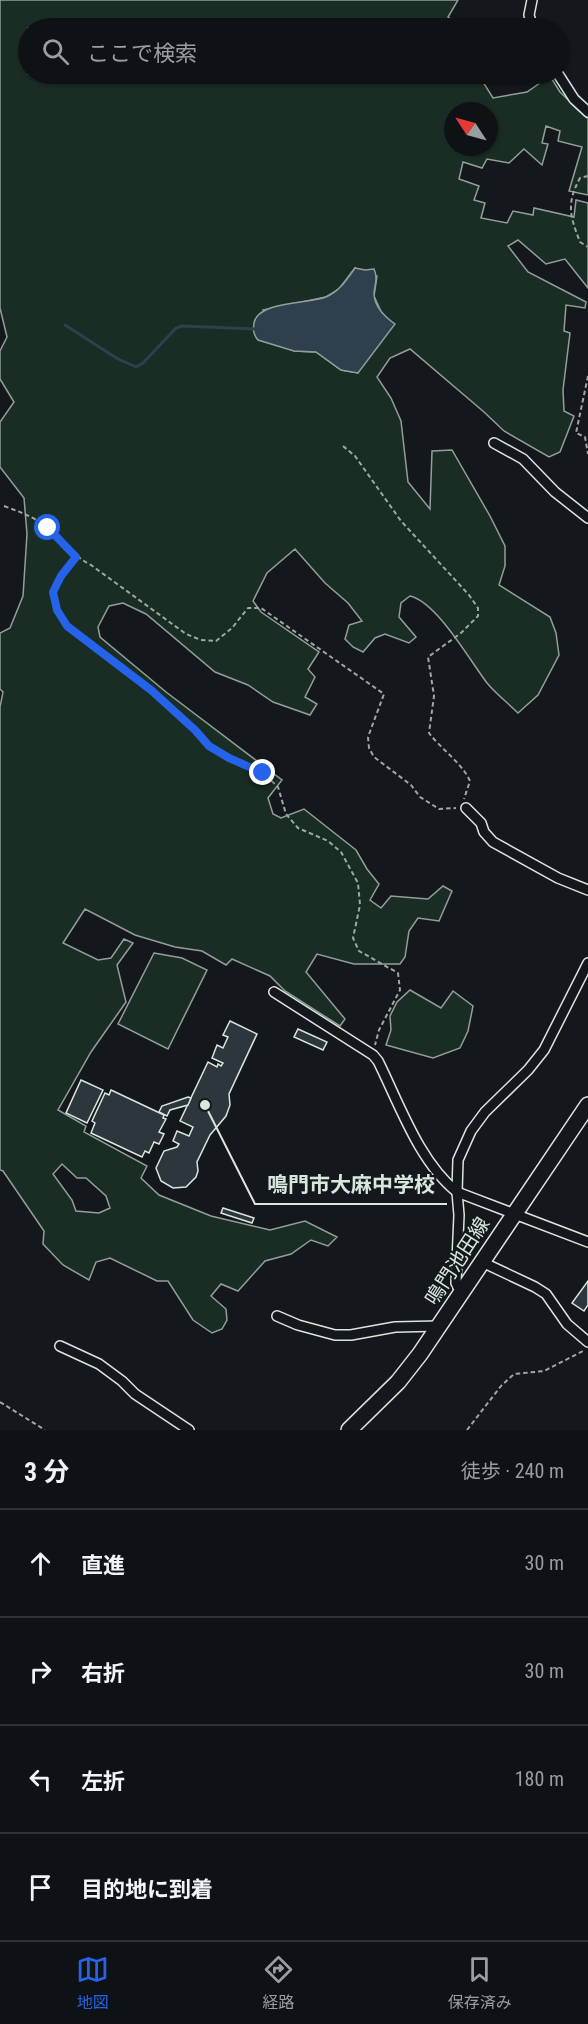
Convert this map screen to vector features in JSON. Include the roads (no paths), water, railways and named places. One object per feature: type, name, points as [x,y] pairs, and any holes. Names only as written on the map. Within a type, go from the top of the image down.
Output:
[{"type":"main road","name":"鳴門池田線","points":[[349,1430],[398,1382],[440,1326],[588,1105]]},
{"type":"street","points":[[564,84],[574,99],[588,112]]},
{"type":"street","points":[[494,443],[523,459],[555,492],[588,518]]},
{"type":"street","points":[[466,808],[481,823],[484,832],[493,842],[558,878],[588,890]]},
{"type":"street","points":[[461,1294],[456,1283],[459,1215],[458,1160],[471,1131],[485,1112],[528,1070],[544,1050],[588,963]]},
{"type":"street","points":[[274,992],[373,1055],[420,1145],[444,1182],[457,1192],[588,1242]]},
{"type":"street","points":[[482,1262],[546,1294],[567,1324],[588,1342]]},
{"type":"street","points":[[277,1316],[298,1325],[335,1335],[351,1335],[394,1327],[440,1326]]},
{"type":"street","points":[[60,1347],[99,1364],[135,1394],[189,1430]]},
{"type":"water","points":[[355,268],[374,269],[376,278],[374,298],[384,315],[395,324],[358,373],[341,370],[316,352],[294,351],[256,338],[254,323],[264,311],[285,304],[331,295],[339,289]]},
{"type":"waterway","points":[[532,13],[534,18]]},
{"type":"waterway","points":[[570,84],[578,96],[588,105]]},
{"type":"waterway","points":[[65,325],[118,359],[136,367],[143,363],[176,328],[182,326],[258,329]]},
{"type":"place","name":"鳴門市大麻中学校","points":[[205,1105]]}]
